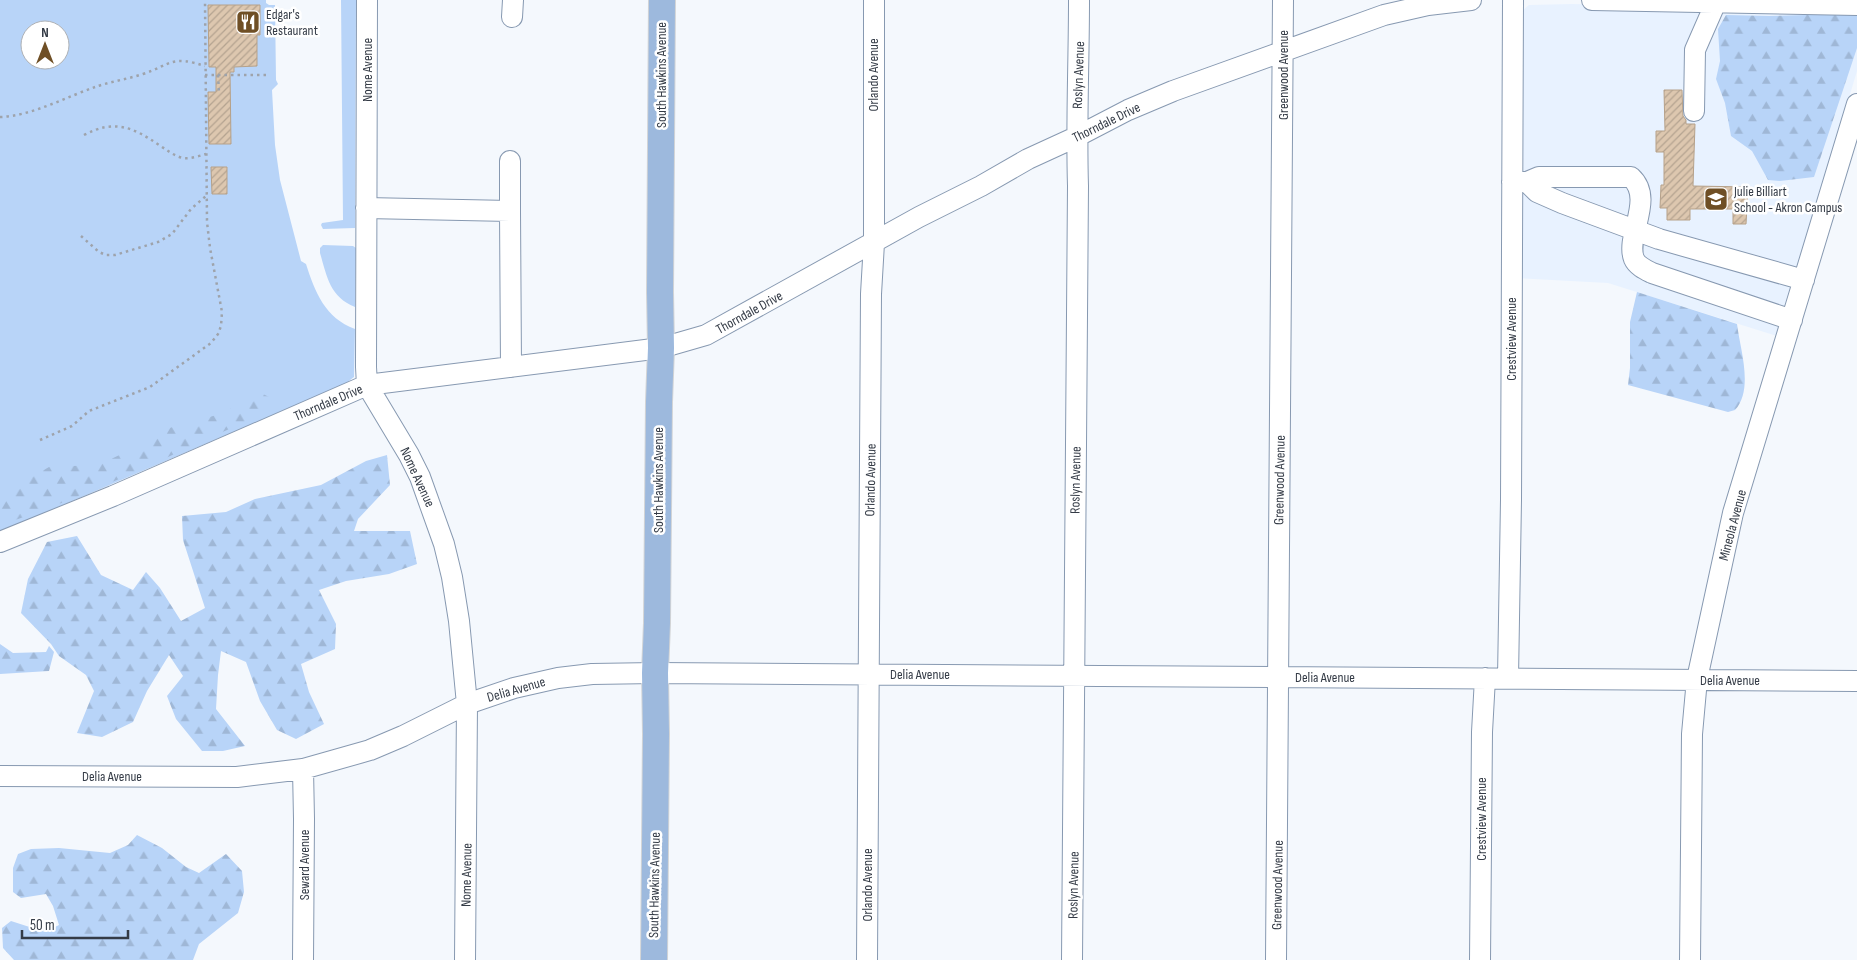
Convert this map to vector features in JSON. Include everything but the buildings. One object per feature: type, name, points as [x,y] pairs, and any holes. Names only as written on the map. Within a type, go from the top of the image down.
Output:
[{"type":"main road","name":"South Hawkins Avenue","points":[[654,960],[655,672],[661,348],[662,0]]},
{"type":"street","name":"Nome Avenue","points":[[367,0],[367,385],[420,477],[444,544],[452,577],[459,621],[466,704],[465,960]]},
{"type":"street","name":"Orlando Avenue","points":[[867,960],[871,314],[874,243],[874,0]]},
{"type":"street","name":"Roslyn Avenue","points":[[1072,960],[1078,186],[1076,137],[1080,0]]},
{"type":"street","name":"Greenwood Avenue","points":[[1276,960],[1283,0]]},
{"type":"street","name":"Thorndale Drive","points":[[0,542],[113,496],[367,385],[661,348],[706,335],[1028,159],[1128,110],[1173,91],[1398,10],[1471,0]]},
{"type":"street","name":"Crestview Avenue","points":[[1508,678],[1520,182],[1513,0]]},
{"type":"street","points":[[1592,0],[1857,5]]},
{"type":"street","points":[[1694,111],[1695,50],[1716,2]]},
{"type":"street","name":"Mineola Avenue","points":[[1690,960],[1692,734],[1697,679],[1733,513],[1857,104]]},
{"type":"street","points":[[510,161],[511,367]]},
{"type":"street","points":[[1520,182],[1540,177],[1631,177],[1639,184],[1640,197],[1632,249],[1634,261],[1652,273],[1792,320]]},
{"type":"street","points":[[1520,182],[1562,204],[1659,239],[1804,280]]},
{"type":"street","points":[[366,208],[510,211]]},
{"type":"street","name":"Delia Avenue","points":[[0,776],[237,777],[303,769],[370,750],[403,736],[466,704],[514,688],[558,678],[592,674],[655,672],[1857,680]]},
{"type":"street","name":"Crestview Avenue","points":[[1480,960],[1482,732],[1485,678]]},
{"type":"street","name":"Seward Avenue","points":[[303,769],[303,960]]},
{"type":"path","points":[[40,440],[72,426],[88,411],[150,387],[211,343],[221,326],[222,312],[210,248],[207,195],[204,0]]},
{"type":"path","points":[[0,117],[23,114],[99,86],[143,74],[174,61],[190,61],[205,66]]},
{"type":"path","points":[[205,75],[270,75]]},
{"type":"path","points":[[218,75],[219,92]]},
{"type":"path","points":[[84,134],[111,126],[128,127],[143,134],[172,154],[183,158],[206,154]]},
{"type":"path","points":[[81,236],[99,252],[106,255],[115,255],[158,242],[172,234],[184,221],[191,209],[207,195]]},
{"type":"shaded area","points":[[1572,4],[1857,10],[1857,71],[1798,267],[1783,338],[1608,283],[1516,278],[1522,11],[1529,5]]},
{"type":"green space","points":[[0,0],[266,0],[266,3],[269,5],[275,5],[276,80],[278,84],[272,90],[275,145],[280,180],[301,261],[306,264],[313,284],[329,311],[336,318],[355,329],[354,377],[345,384],[0,532]]},
{"type":"green space","points":[[341,0],[356,0],[355,228],[323,229],[322,223],[343,220]]},
{"type":"green space","points":[[1857,14],[1857,48],[1814,177],[1780,181],[1768,180],[1752,151],[1731,136],[1725,103],[1716,79],[1720,61],[1718,29],[1726,15]]},
{"type":"green space","points":[[323,245],[353,246],[356,248],[355,307],[340,298],[331,285],[320,253],[320,248]]},
{"type":"green space","points":[[1637,292],[1737,324],[1745,380],[1741,401],[1735,410],[1728,412],[1628,385],[1630,322]]},
{"type":"green space","points":[[261,393],[269,397],[271,406],[250,420],[95,489],[0,525],[0,499],[6,499],[15,494],[27,480],[49,467],[96,465],[138,446],[169,428],[224,413],[253,394]]},
{"type":"green space","points":[[387,455],[390,485],[358,519],[354,531],[410,531],[417,564],[389,574],[346,581],[319,590],[336,624],[335,649],[301,664],[309,692],[324,724],[296,739],[277,730],[260,701],[246,662],[221,651],[216,709],[245,746],[223,751],[202,751],[176,719],[167,696],[183,676],[169,655],[147,691],[133,722],[102,737],[77,733],[94,691],[86,675],[59,656],[51,644],[21,613],[28,579],[47,542],[77,536],[101,575],[133,590],[146,572],[160,588],[181,621],[205,608],[183,540],[182,516],[226,512],[255,499],[321,485],[366,461]]},
{"type":"green space","points":[[0,644],[13,653],[46,652],[49,646],[54,652],[49,671],[0,674]]},
{"type":"green space","points":[[137,835],[162,848],[186,867],[199,873],[226,854],[242,871],[244,892],[238,913],[199,944],[193,960],[14,960],[3,948],[2,928],[11,921],[45,932],[59,925],[53,906],[46,894],[21,898],[13,892],[13,868],[18,854],[31,849],[59,848],[110,853],[128,845]]},
{"type":"place","name":"Edgar's Restaurant","points":[[248,22]]},
{"type":"place","name":"Julie Billiart School - Akron Campus","points":[[1716,199]]}]
